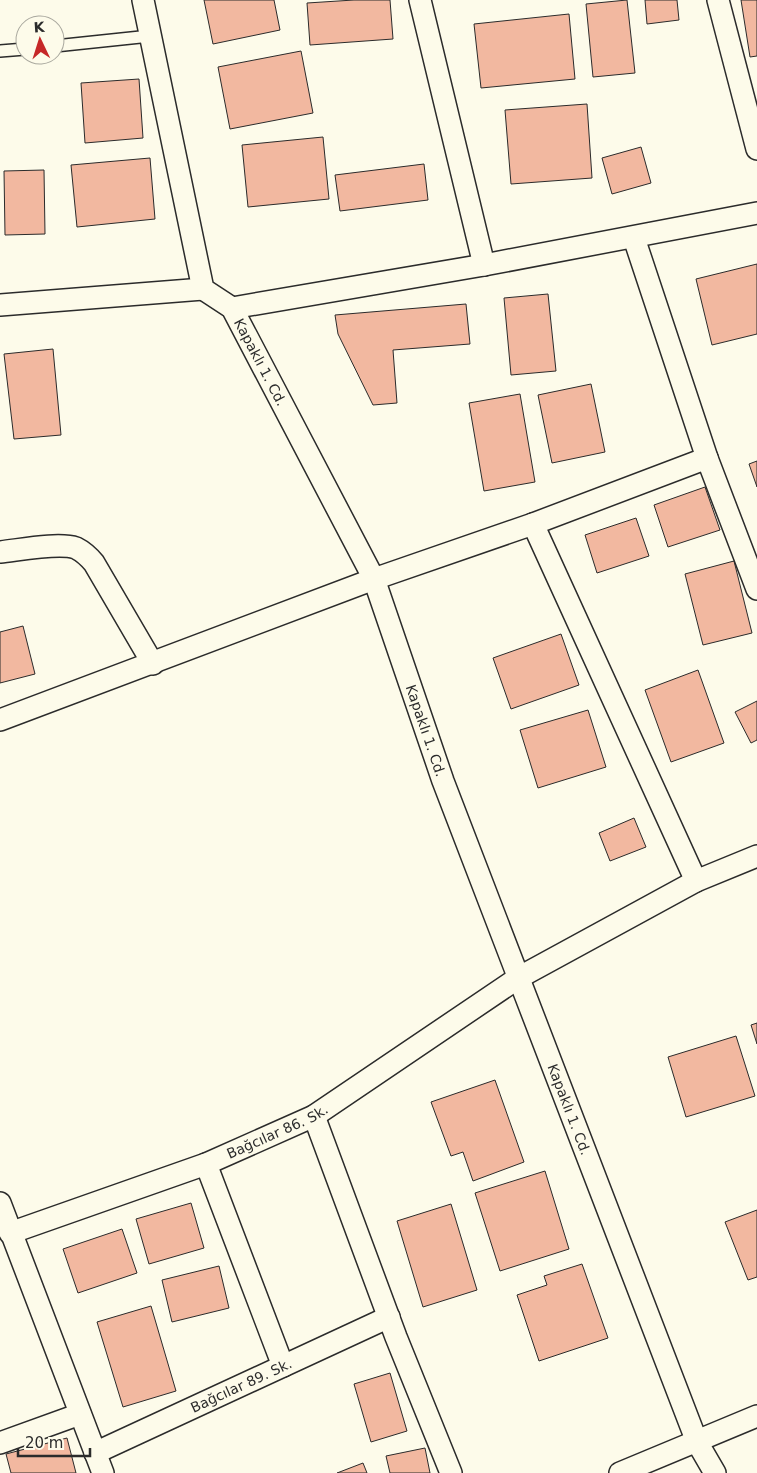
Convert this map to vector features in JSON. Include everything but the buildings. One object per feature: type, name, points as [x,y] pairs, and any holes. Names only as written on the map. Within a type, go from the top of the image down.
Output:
[{"type":"street","points":[[0,305],[203,289],[143,0]]},
{"type":"street","points":[[718,0],[757,149]]},
{"type":"street","points":[[425,1],[484,265]]},
{"type":"street","points":[[232,308],[634,238],[757,213]]},
{"type":"street","points":[[634,238],[707,458],[757,589]]},
{"type":"street","name":"Kapaklı 1. Cd.","points":[[203,289],[232,308],[374,579],[444,781],[518,978],[697,1442],[715,1473]]},
{"type":"street","points":[[0,720],[153,664],[374,579],[533,524],[707,458]]},
{"type":"street","points":[[533,524],[696,881]]},
{"type":"street","points":[[0,552],[61,546],[75,548],[88,555],[153,664]]},
{"type":"street","name":"Bağcılar 86. Sk.","points":[[10,1233],[206,1164],[314,1116],[518,978],[696,881],[757,856]]},
{"type":"street","points":[[314,1116],[389,1317],[451,1473]]},
{"type":"street","points":[[206,1164],[283,1366]]},
{"type":"street","points":[[0,1203],[103,1473]]},
{"type":"street","name":"Bağcılar 89. Sk.","points":[[95,1453],[389,1317]]},
{"type":"street","points":[[0,1443],[80,1414]]},
{"type":"street","points":[[620,1473],[757,1416]]},
{"type":"lane","points":[[65,45],[150,36]]},
{"type":"lane","points":[[0,52],[15,50]]}]
